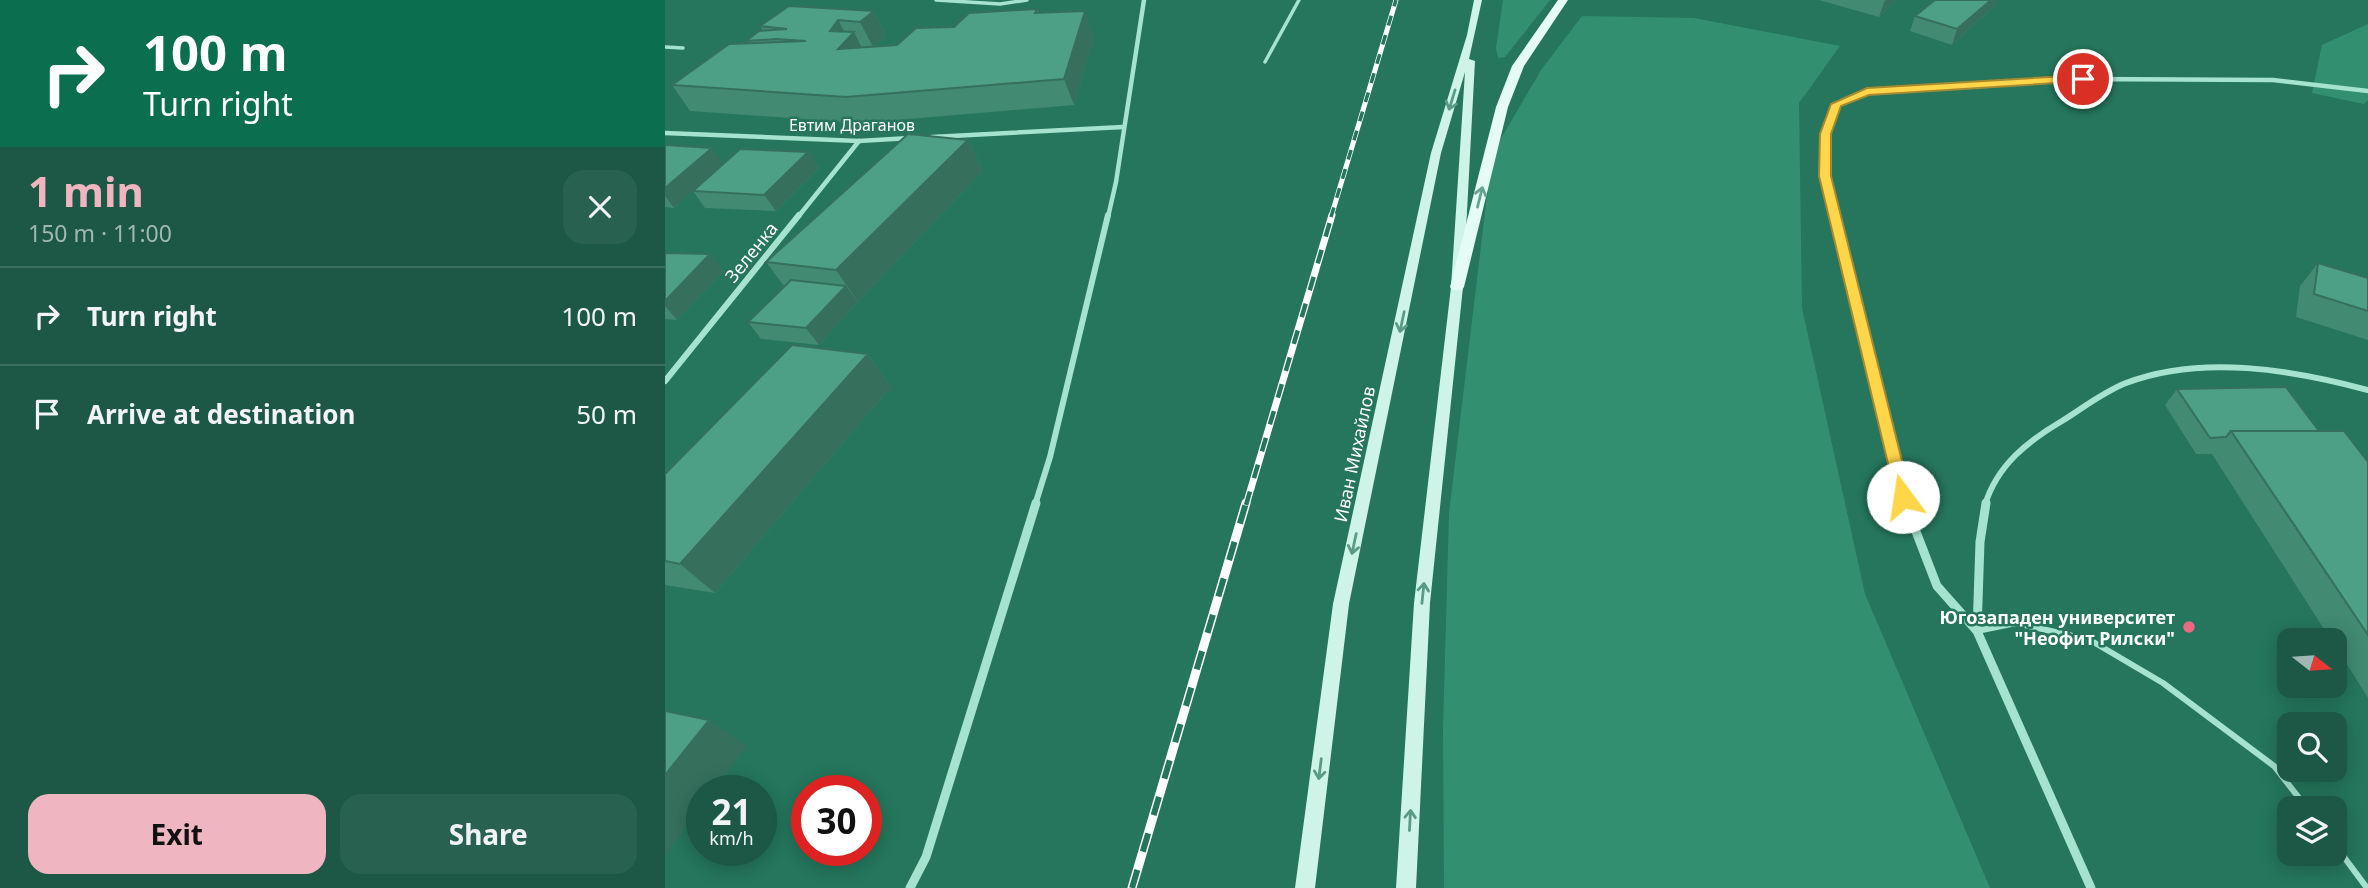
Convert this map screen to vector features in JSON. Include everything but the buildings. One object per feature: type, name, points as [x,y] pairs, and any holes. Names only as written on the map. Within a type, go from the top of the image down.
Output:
[{"type":"main road","name":"Иван Михайлов","points":[[1305,888],[1341,604],[1436,153],[1471,35],[1478,0]]},
{"type":"main road","points":[[1457,287],[1502,107],[1518,66],[1563,0]]},
{"type":"main road","name":"Иван Михайлов","points":[[1406,888],[1422,603],[1457,287],[1471,35]]},
{"type":"street","points":[[910,888],[926,857],[1050,457],[1107,223],[1144,0]]},
{"type":"street","points":[[2091,888],[1977,631],[1937,586],[1903,497],[1825,176],[1826,134],[1836,104],[1867,92],[2083,79],[2273,80],[2368,91]]},
{"type":"street","name":"Евтим Драганов","points":[[928,137],[1123,128]]},
{"type":"street","name":"Евтим Драганов","points":[[665,133],[859,141],[915,138]]},
{"type":"street","name":"Зеленка","points":[[665,381],[859,141]]},
{"type":"street","points":[[1977,631],[1985,503],[2004,464],[2036,436],[2129,382],[2171,372],[2218,369],[2282,373],[2368,390]]},
{"type":"lane","points":[[936,0],[1000,4],[1027,0]]},
{"type":"lane","points":[[1265,62],[1299,0]]},
{"type":"lane","points":[[665,47],[683,48]]},
{"type":"lane","points":[[1977,631],[2016,623],[2090,640],[2163,683],[2274,765],[2298,796]]},
{"type":"lane","points":[[2347,861],[2367,888]]},
{"type":"green space","points":[[1503,0],[1550,0],[1505,57],[1498,58],[1496,48]]},
{"type":"green space","points":[[1582,16],[1694,18],[1840,46],[1799,103],[1802,308],[1865,594],[1990,888],[1444,888],[1443,728],[1449,513],[1492,154],[1541,70]]},
{"type":"green space","points":[[2368,24],[2368,100],[2364,104],[2312,93],[2322,45]]},
{"type":"railway","points":[[1331,217],[1396,0]]},
{"type":"railway","points":[[1246,505],[1332,215]]},
{"type":"railway","points":[[1132,888],[1246,503]]},
{"type":"place","name":"Югозападен университет \"Неофит Рилски\"","points":[[2189,627]]},
{"type":"route","points":[[1903,497],[1825,176],[1826,134],[1836,104],[1867,92],[2083,79]]}]
